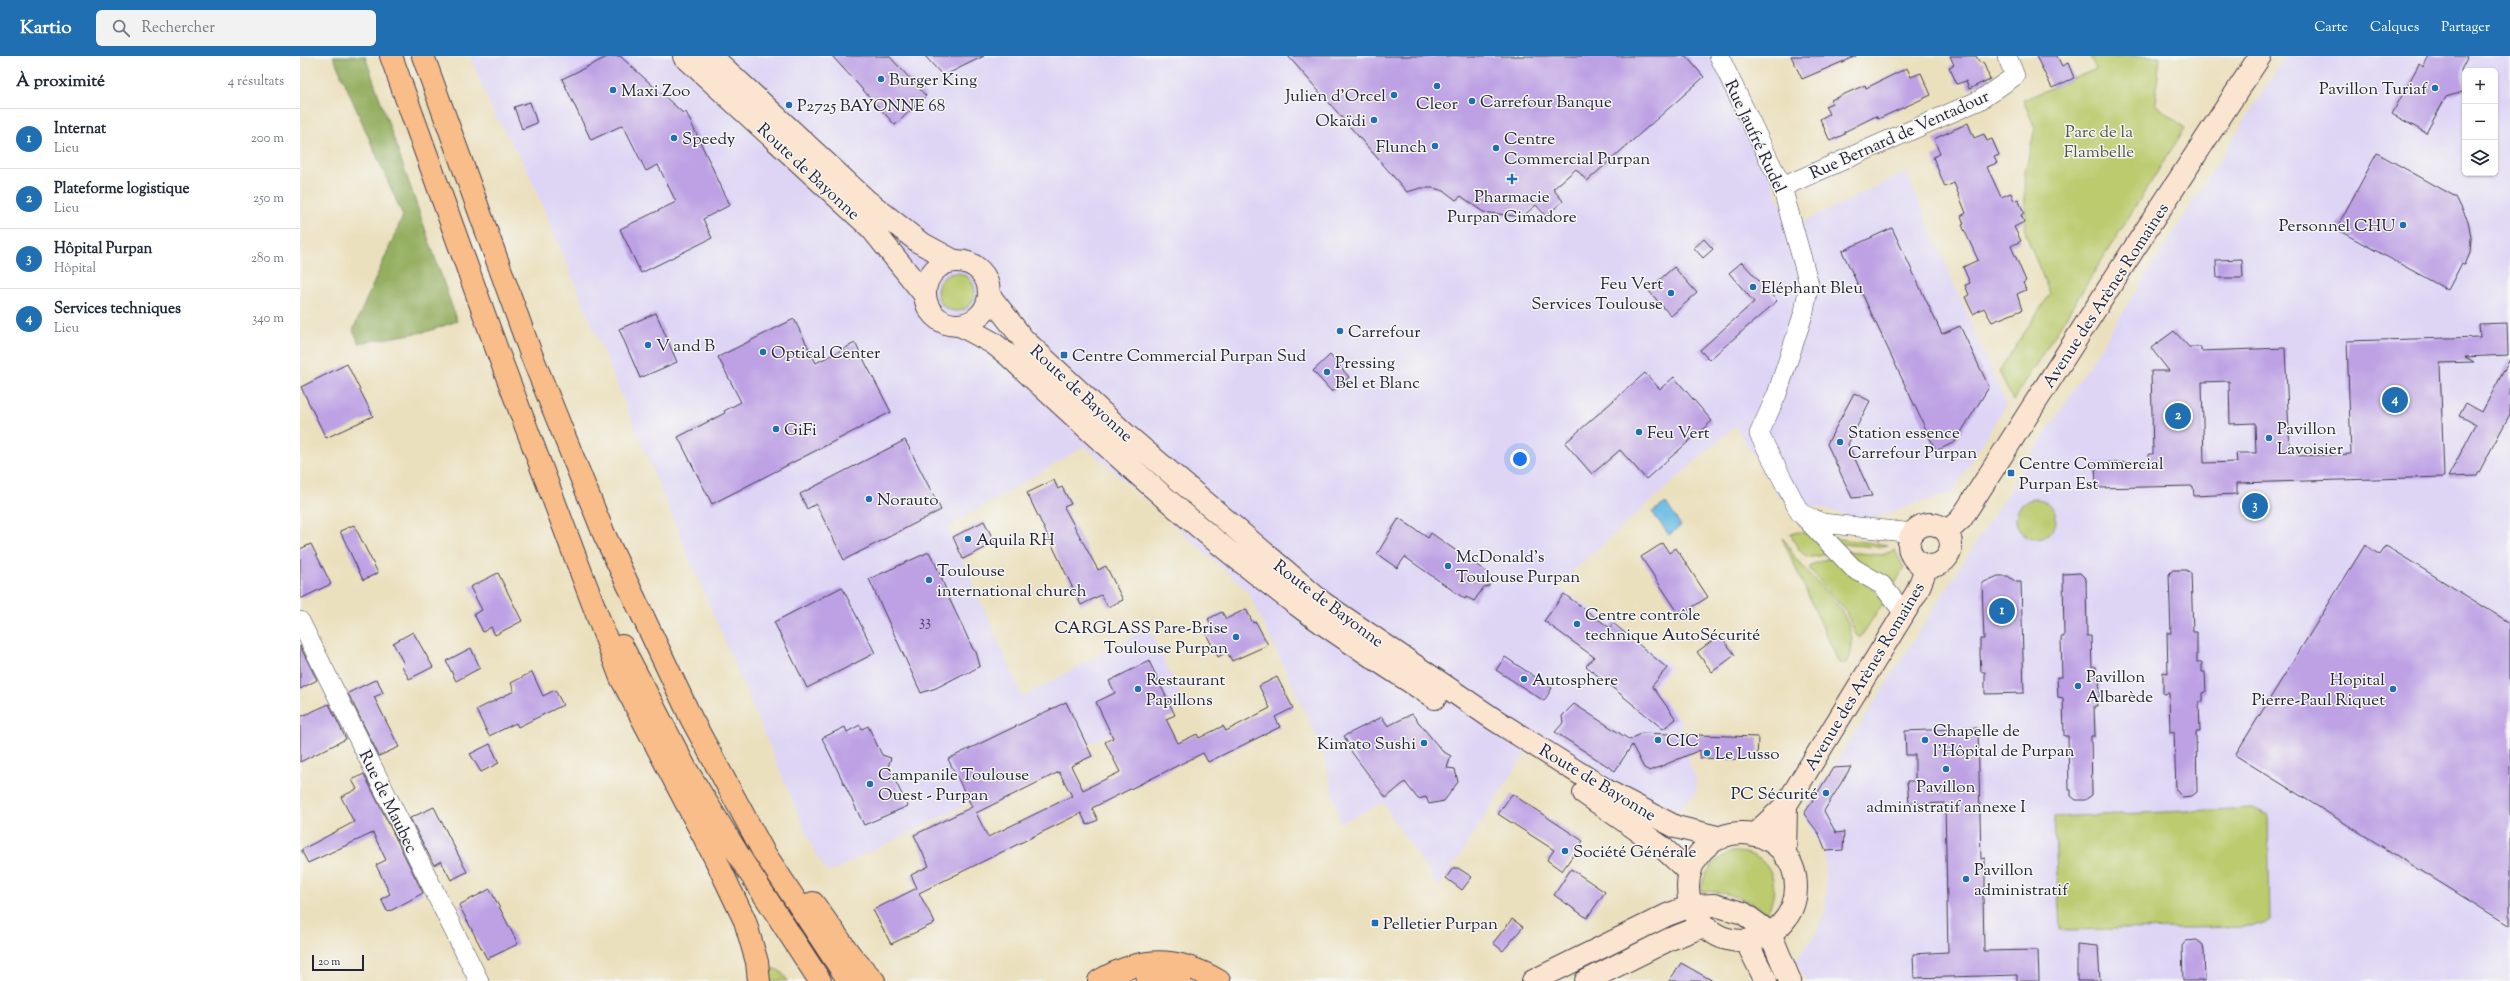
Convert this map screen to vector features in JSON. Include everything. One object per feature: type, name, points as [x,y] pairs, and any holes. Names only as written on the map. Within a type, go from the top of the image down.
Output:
[{"type":"highway","points":[[391,56],[497,350],[621,678],[716,860],[745,921],[757,962],[759,981]]},
{"type":"highway","points":[[423,56],[531,354],[604,534],[691,718],[763,851],[849,981]]},
{"type":"highway","points":[[576,558],[686,769],[746,867],[820,981]]},
{"type":"highway","points":[[763,851],[794,876],[851,956],[874,981]]},
{"type":"highway","points":[[1099,981],[1132,966],[1155,961],[1172,962],[1207,974],[1219,981]]},
{"type":"highway","points":[[1147,981],[1162,978],[1180,981]]},
{"type":"street","name":"Route de Bayonne","points":[[684,56],[872,228],[925,295],[928,307],[936,317],[947,323],[960,325],[993,343],[1194,523],[1304,610],[1385,666],[1602,805],[1662,847],[1690,873]]},
{"type":"street","name":"Route de Bayonne","points":[[711,56],[867,201],[919,242],[954,261],[967,262],[978,268],[985,278],[989,295],[1023,339],[1123,432],[1323,603],[1485,713],[1609,792],[1676,827],[1721,838]]},
{"type":"street","name":"Rue Jaufré Rudel","points":[[1719,56],[1782,187],[1809,284],[1804,312],[1777,394],[1759,434],[1800,513]]},
{"type":"street","name":"Rue Bernard de Ventadour","points":[[1782,187],[1980,100],[2016,76],[2007,56]]},
{"type":"street","name":"Avenue des Arènes Romaines","points":[[1947,532],[1962,520],[2126,261],[2260,56]]},
{"type":"street","points":[[925,295],[926,285],[933,272],[944,263],[954,261]]},
{"type":"street","points":[[960,325],[971,321],[980,315],[986,306],[989,295]]},
{"type":"street","points":[[1800,513],[1822,523],[1913,533]]},
{"type":"street","points":[[1800,513],[1853,568],[1882,585],[1904,613]]},
{"type":"street","points":[[1934,524],[1947,532],[1952,544],[1949,556],[1940,564],[1927,566],[1914,559],[1910,551],[1909,541],[1918,527],[1934,524]]},
{"type":"street","name":"Avenue des Arènes Romaines","points":[[1754,835],[1786,805],[1917,592],[1927,566]]},
{"type":"street","name":"Rue de Maubec","points":[[300,620],[479,981]]},
{"type":"street","points":[[1785,856],[1786,805]]},
{"type":"street","points":[[1737,834],[1754,835],[1771,843],[1785,856],[1792,869],[1795,884],[1794,899],[1783,922],[1770,933],[1746,941],[1724,938],[1704,926],[1691,906],[1688,888],[1690,873],[1695,860],[1707,846],[1721,838],[1737,834]]},
{"type":"street","points":[[1533,981],[1667,915],[1691,906],[1714,904],[1742,913],[1770,933],[1790,981]]},
{"type":"street","points":[[1586,981],[1670,939],[1704,926]]},
{"type":"street","points":[[1746,941],[1766,981]]},
{"type":"shaded area","points":[[470,56],[1719,56],[1791,228],[1906,172],[2006,405],[1951,494],[1917,503],[1867,521],[1779,496],[1735,426],[1556,586],[1619,625],[1671,667],[1654,688],[1680,719],[1691,767],[1697,781],[1696,792],[1680,809],[1652,805],[1536,737],[1439,888],[1383,803],[1340,823],[1322,748],[1248,591],[1085,446],[948,527],[1023,697],[1149,627],[1181,698],[828,873],[815,853],[689,557],[527,169],[492,110]]},
{"type":"shaded area","points":[[2286,56],[2510,56],[2510,981],[1806,981],[1796,961],[1818,931],[1826,907],[1825,854],[1803,814]]},
{"type":"green space","points":[[333,56],[365,56],[457,321],[429,331],[359,343],[353,330],[403,216]]},
{"type":"green space","name":"Parc de la Flambelle","points":[[2090,56],[2160,56],[2155,104],[2185,128],[2013,401],[1999,371],[2050,294],[2026,235],[2024,177],[2035,128],[2023,100],[2096,69]]},
{"type":"green space","points":[[956,273],[969,279],[975,292],[969,305],[956,311],[943,305],[937,292],[943,279]]},
{"type":"green space","points":[[2040,499],[2047,502],[2053,508],[2056,519],[2055,527],[2047,536],[2040,539],[2032,539],[2025,536],[2017,527],[2016,515],[2019,508],[2028,500]]},
{"type":"green space","points":[[1798,532],[1809,534],[1827,553],[1813,557],[1804,554],[1800,551],[1790,534]]},
{"type":"green space","points":[[1825,537],[1888,545],[1878,547],[1839,544]]},
{"type":"green space","points":[[1782,538],[1797,560],[1829,594],[1846,620],[1851,634],[1852,649],[1847,664],[1839,663]]},
{"type":"green space","points":[[1895,550],[1904,568],[1892,589],[1847,552],[1882,555]]},
{"type":"green space","points":[[1835,556],[1885,600],[1860,638],[1856,635],[1845,610],[1809,568],[1813,564]]},
{"type":"green space","points":[[2253,808],[2268,815],[2270,921],[2250,927],[2060,930],[2054,817]]},
{"type":"green space","points":[[1731,852],[1755,856],[1763,862],[1769,870],[1773,880],[1774,890],[1772,901],[1767,913],[1751,903],[1728,894],[1701,891],[1704,877],[1710,867],[1719,859]]},
{"type":"green space","points":[[772,968],[780,971],[788,981],[770,981],[768,969]]},
{"type":"water","points":[[1666,503],[1681,526],[1669,535],[1652,512]]},
{"type":"building","points":[[609,56],[620,56],[683,113],[686,112],[730,205],[703,219],[712,238],[641,273],[620,229],[676,202],[658,165],[646,171],[623,125],[591,140],[562,79]]},
{"type":"building","name":"Burger King","points":[[832,56],[889,56],[926,96],[895,125]]},
{"type":"building","points":[[925,56],[984,56],[943,76]]},
{"type":"building","name":"Centre Commercial Purpan","points":[[1288,56],[1686,56],[1704,77],[1587,181],[1576,169],[1553,189],[1563,201],[1546,216],[1536,205],[1522,217],[1483,212],[1461,196],[1456,200],[1444,191],[1433,188],[1421,188],[1407,192]]},
{"type":"building","points":[[1791,56],[1856,56],[1802,79]]},
{"type":"building","points":[[1950,56],[1976,56],[1980,63],[1983,62],[1990,79],[1969,89],[1966,81],[1957,84],[1949,67],[1954,65]]},
{"type":"building","points":[[2036,56],[2057,56],[2062,66],[2068,63],[2074,78],[2052,88]]},
{"type":"building","name":"Pavillon Turiaf","points":[[2429,56],[2468,56],[2461,70],[2462,92],[2446,97],[2426,133],[2392,114],[2419,64],[2423,67]]},
{"type":"building","points":[[1907,68],[1911,77],[1921,73],[1931,95],[1878,119],[1876,116],[1844,132],[1845,134],[1830,141],[1820,119],[1829,114],[1825,106],[1832,103],[1831,100],[1865,85],[1866,88]]},
{"type":"building","points":[[530,102],[537,123],[522,129],[514,107]]},
{"type":"building","points":[[1968,123],[1974,138],[1984,134],[1987,141],[1992,139],[1999,155],[1994,157],[1997,163],[1987,167],[2001,197],[2011,193],[2014,201],[2018,199],[2024,213],[2021,215],[2024,222],[2014,227],[2021,241],[2011,246],[2026,281],[2023,283],[2026,290],[2017,294],[2022,310],[1992,322],[1984,308],[1973,314],[1965,297],[1969,295],[1965,285],[1970,283],[1963,267],[1978,260],[1962,225],[1964,224],[1961,216],[1966,213],[1954,183],[1945,187],[1933,157],[1940,154],[1934,139]]},
{"type":"building","name":"Personnel CHU","points":[[2377,153],[2456,197],[2468,221],[2471,238],[2470,253],[2465,265],[2462,263],[2448,290],[2336,229]]},
{"type":"building","points":[[1892,228],[1942,334],[1960,326],[1989,387],[1955,442],[1936,451],[1842,251]]},
{"type":"building","points":[[1704,239],[1713,249],[1703,258],[1694,248]]},
{"type":"building","points":[[2242,259],[2243,278],[2217,278],[2216,260]]},
{"type":"building","points":[[1742,262],[1777,301],[1709,360],[1700,350],[1754,302],[1729,273]]},
{"type":"building","points":[[1674,267],[1697,293],[1671,316],[1648,290]]},
{"type":"building","name":"V and B","points":[[656,313],[677,362],[640,378],[619,329]]},
{"type":"building","name":"GiFi","points":[[794,319],[816,363],[855,343],[891,412],[712,504],[678,437],[725,413],[724,411],[741,402],[718,357]]},
{"type":"building","points":[[2507,323],[2508,355],[2465,357],[2474,362],[2440,363],[2444,477],[2237,483],[2237,494],[2194,496],[2193,486],[2096,488],[2095,463],[2149,462],[2149,454],[2153,454],[2151,371],[2169,371],[2151,348],[2174,331],[2189,347],[2201,347],[2201,351],[2285,348],[2290,453],[2299,452],[2299,456],[2351,454],[2347,341],[2480,337],[2479,324]],"holes":[[[2229,381],[2230,424],[2255,423],[2256,453],[2236,453],[2237,462],[2204,463],[2202,382]]]},
{"type":"building","points":[[1330,355],[1349,377],[1332,392],[1313,371]]},
{"type":"building","points":[[2510,359],[2510,414],[2477,476],[2448,477],[2476,424],[2459,416],[2466,403],[2482,412]]},
{"type":"building","points":[[347,364],[373,416],[326,438],[301,387]]},
{"type":"building","name":"Feu Vert","points":[[1645,373],[1660,389],[1674,377],[1712,421],[1646,479],[1620,450],[1592,474],[1565,443]]},
{"type":"building","points":[[1854,393],[1870,401],[1848,444],[1872,496],[1852,498],[1827,444]]},
{"type":"building","name":"Norauto","points":[[905,440],[941,510],[844,560],[816,504],[807,509],[800,494]]},
{"type":"building","points":[[1054,480],[1058,489],[1062,487],[1071,504],[1064,507],[1098,570],[1106,566],[1123,600],[1108,607],[1101,595],[1081,605],[1027,493]]},
{"type":"building","name":"McDonald's Toulouse Purpan","points":[[1399,518],[1428,538],[1431,533],[1485,571],[1488,575],[1489,586],[1484,587],[1474,601],[1466,597],[1465,599],[1405,557],[1397,568],[1377,554]]},
{"type":"building","points":[[984,521],[995,543],[963,559],[953,537]]},
{"type":"building","points":[[354,525],[378,573],[363,580],[340,531]]},
{"type":"building","points":[[1663,543],[1669,553],[1676,548],[1708,597],[1680,615],[1641,557]]},
{"type":"building","points":[[311,544],[331,584],[300,599],[300,549]]},
{"type":"building","name":"Hopital Pierre-Paul Riquet","points":[[2365,545],[2380,555],[2386,546],[2510,623],[2510,926],[2235,755]]},
{"type":"building","points":[[929,552],[947,592],[950,594],[949,598],[973,649],[976,652],[980,666],[936,688],[921,693],[869,579]]},
{"type":"building","points":[[2173,570],[2186,570],[2191,573],[2193,632],[2197,632],[2197,662],[2202,662],[2202,672],[2205,672],[2206,692],[2203,693],[2203,702],[2199,702],[2200,732],[2196,732],[2197,792],[2192,796],[2182,797],[2176,790],[2174,732],[2170,733],[2169,693],[2163,694],[2163,672],[2168,673],[2167,633],[2171,633],[2169,574]]},
{"type":"building","points":[[498,573],[522,621],[495,635],[491,627],[483,632],[474,614],[482,610],[470,587]]},
{"type":"building","name":"Pavillon Albarède","points":[[2080,573],[2086,579],[2087,636],[2091,636],[2092,667],[2096,667],[2096,676],[2099,676],[2100,696],[2096,697],[2097,706],[2094,706],[2095,736],[2091,736],[2092,795],[2085,800],[2076,800],[2071,796],[2071,790],[2069,790],[2068,736],[2064,736],[2063,698],[2058,697],[2057,677],[2062,677],[2061,637],[2064,637],[2063,574]]},
{"type":"building","points":[[1998,576],[2008,576],[2016,582],[2021,582],[2024,693],[1985,694],[1985,672],[1981,672],[1980,654],[1980,639],[1984,639],[1982,583]]},
{"type":"building","points":[[842,587],[875,653],[807,688],[774,622]]},
{"type":"building","points":[[1564,594],[1610,628],[1613,623],[1667,668],[1652,686],[1676,719],[1663,729],[1586,666],[1594,657],[1544,621]]},
{"type":"building","name":"CARGLASS Pare-Brise Toulouse Purpan","points":[[1246,609],[1253,623],[1256,622],[1268,645],[1232,661],[1227,652],[1218,657],[1204,630],[1212,626],[1208,619],[1222,612],[1226,619]]},
{"type":"building","points":[[413,632],[433,667],[409,679],[402,666],[404,664],[393,643]]},
{"type":"building","points":[[1720,635],[1735,655],[1712,672],[1697,652]]},
{"type":"building","points":[[300,646],[317,680],[300,689]]},
{"type":"building","points":[[471,648],[480,668],[456,681],[446,661]]},
{"type":"building","name":"Autosphere","points":[[1505,657],[1552,688],[1544,701],[1496,670]]},
{"type":"building","points":[[1149,661],[1175,715],[1166,719],[1178,743],[1197,734],[1199,738],[1223,726],[1226,731],[1270,708],[1259,686],[1277,677],[1293,708],[1275,717],[1280,727],[1208,762],[1203,753],[1092,808],[1098,820],[1087,825],[1081,813],[919,893],[935,923],[891,944],[873,910],[917,888],[911,875],[929,866],[914,835],[972,807],[948,759],[1066,702],[1092,756],[1071,766],[1083,790],[1120,772],[1105,742],[1113,738],[1096,702],[1115,693],[1109,681]],"holes":[[[1059,772],[1072,796],[988,837],[976,813]]]},
{"type":"building","points":[[532,672],[543,696],[555,690],[563,705],[518,727],[516,723],[489,736],[476,710],[514,691],[511,683]]},
{"type":"building","points":[[377,679],[383,693],[374,697],[399,747],[379,756],[348,693]]},
{"type":"building","points":[[329,704],[346,739],[300,762],[300,717]]},
{"type":"building","points":[[1574,704],[1630,740],[1641,733],[1758,737],[1757,760],[1700,758],[1700,750],[1650,771],[1644,768],[1632,745],[1615,771],[1555,732],[1563,723],[1562,716]]},
{"type":"building","points":[[1412,714],[1442,751],[1451,756],[1447,768],[1455,769],[1458,782],[1444,801],[1429,804],[1426,797],[1418,799],[1405,782],[1386,798],[1347,746],[1349,746],[1344,736],[1382,717],[1388,726]]},
{"type":"building","name":"Campanile Toulouse Ouest - Purpan","points":[[860,725],[862,729],[868,726],[882,755],[891,758],[888,767],[908,806],[864,825],[822,738],[845,727],[847,732]]},
{"type":"building","points":[[1978,728],[1981,859],[1985,858],[1985,895],[1983,895],[1984,951],[2038,950],[2039,981],[2017,981],[2017,975],[1914,978],[1913,954],[1948,952],[1945,803],[1909,804],[1907,781],[1915,781],[1915,755],[1906,755],[1905,731]]},
{"type":"building","points":[[490,744],[499,763],[481,772],[470,754]]},
{"type":"building","name":"PC Sécurité","points":[[1851,767],[1824,811],[1836,833],[1844,832],[1843,850],[1826,851],[1819,834],[1804,814],[1833,768]]},
{"type":"building","points":[[364,774],[423,893],[392,910],[387,911],[381,899],[390,894],[376,865],[386,860],[373,833],[308,863],[301,850],[354,822],[341,797],[357,789],[352,780]]},
{"type":"building","points":[[1512,794],[1583,841],[1562,871],[1547,860],[1554,850],[1498,814]]},
{"type":"building","points":[[434,807],[467,872],[451,880],[441,861],[434,865],[410,818]]},
{"type":"building","points":[[1453,868],[1458,868],[1472,877],[1462,890],[1446,878]]},
{"type":"building","points":[[1571,869],[1605,892],[1587,918],[1554,895]]},
{"type":"building","points":[[490,889],[518,944],[487,959],[459,905]]},
{"type":"building","points":[[1512,919],[1523,927],[1503,951],[1493,943]]},
{"type":"building","points":[[2197,940],[2203,945],[2205,981],[2183,981],[2182,946],[2186,941]]},
{"type":"building","points":[[2077,944],[2098,946],[2100,981],[2077,981]]},
{"type":"building","points":[[1681,963],[1713,981],[1669,981]]},
{"type":"place","name":"Burger King","points":[[881,79]]},
{"type":"place","name":"Cleor","points":[[1437,86]]},
{"type":"place","name":"Pavillon Turiaf","points":[[2435,88]]},
{"type":"place","name":"Maxi Zoo","points":[[613,90]]},
{"type":"place","name":"Julien d'Orcel","points":[[1394,95]]},
{"type":"place","name":"Carrefour Banque","points":[[1472,101]]},
{"type":"place","name":"P2725 BAYONNE 68","points":[[789,105]]},
{"type":"place","name":"Okaïdi","points":[[1374,120]]},
{"type":"place","name":"Speedy","points":[[674,138]]},
{"type":"place","name":"Flunch","points":[[1435,146]]},
{"type":"place","name":"Centre Commercial Purpan","points":[[1496,148]]},
{"type":"place","name":"Pharmacie Purpan Cimadore","points":[[1512,179]]},
{"type":"place","name":"Personnel CHU","points":[[2403,225]]},
{"type":"place","name":"Eléphant Bleu","points":[[1753,287]]},
{"type":"place","name":"Feu Vert Services Toulouse","points":[[1671,293]]},
{"type":"place","name":"Carrefour","points":[[1340,331]]},
{"type":"place","name":"V and B","points":[[648,345]]},
{"type":"place","name":"Optical Center","points":[[763,352]]},
{"type":"place","name":"Centre Commercial Purpan Sud","points":[[1064,355]]},
{"type":"place","name":"Pressing Bel et Blanc","points":[[1327,372]]},
{"type":"place","name":"Services techniques","points":[[2395,400]]},
{"type":"place","name":"Plateforme logistique","points":[[2178,416]]},
{"type":"place","name":"GiFi","points":[[776,429]]},
{"type":"place","name":"Feu Vert","points":[[1639,432]]},
{"type":"place","name":"Pavillon Lavoisier","points":[[2269,438]]},
{"type":"place","name":"Station essence Carrefour Purpan","points":[[1840,442]]},
{"type":"place","name":"Centre Commercial Purpan Est","points":[[2011,473]]},
{"type":"place","name":"Norauto","points":[[869,499]]},
{"type":"place","name":"Hôpital Purpan","points":[[2255,506]]},
{"type":"place","name":"Aquila RH","points":[[968,539]]},
{"type":"place","name":"McDonald's Toulouse Purpan","points":[[1448,566]]},
{"type":"place","name":"Toulouse international church","points":[[929,580]]},
{"type":"place","name":"Internat","points":[[2002,611]]},
{"type":"place","name":"Centre contrôle technique AutoSécurité","points":[[1577,624]]},
{"type":"place","name":"CARGLASS Pare-Brise Toulouse Purpan","points":[[1236,637]]},
{"type":"place","name":"Autosphere","points":[[1524,679]]},
{"type":"place","name":"Pavillon Albarède","points":[[2078,686]]},
{"type":"place","name":"Restaurant Papillons","points":[[1138,689]]},
{"type":"place","name":"Hopital Pierre-Paul Riquet","points":[[2393,689]]},
{"type":"place","name":"CIC","points":[[1658,740]]},
{"type":"place","name":"Chapelle de l'Hôpital de Purpan","points":[[1925,740]]},
{"type":"place","name":"Kimato Sushi","points":[[1424,743]]},
{"type":"place","name":"Le Lusso","points":[[1707,753]]},
{"type":"place","name":"Pavillon administratif annexe I","points":[[1946,769]]},
{"type":"place","name":"Campanile Toulouse Ouest - Purpan","points":[[870,784]]},
{"type":"place","name":"PC Sécurité","points":[[1826,793]]},
{"type":"place","name":"Société Générale","points":[[1565,851]]},
{"type":"place","name":"Pavillon administratif","points":[[1966,879]]},
{"type":"place","name":"Pelletier Purpan","points":[[1375,923]]}]
